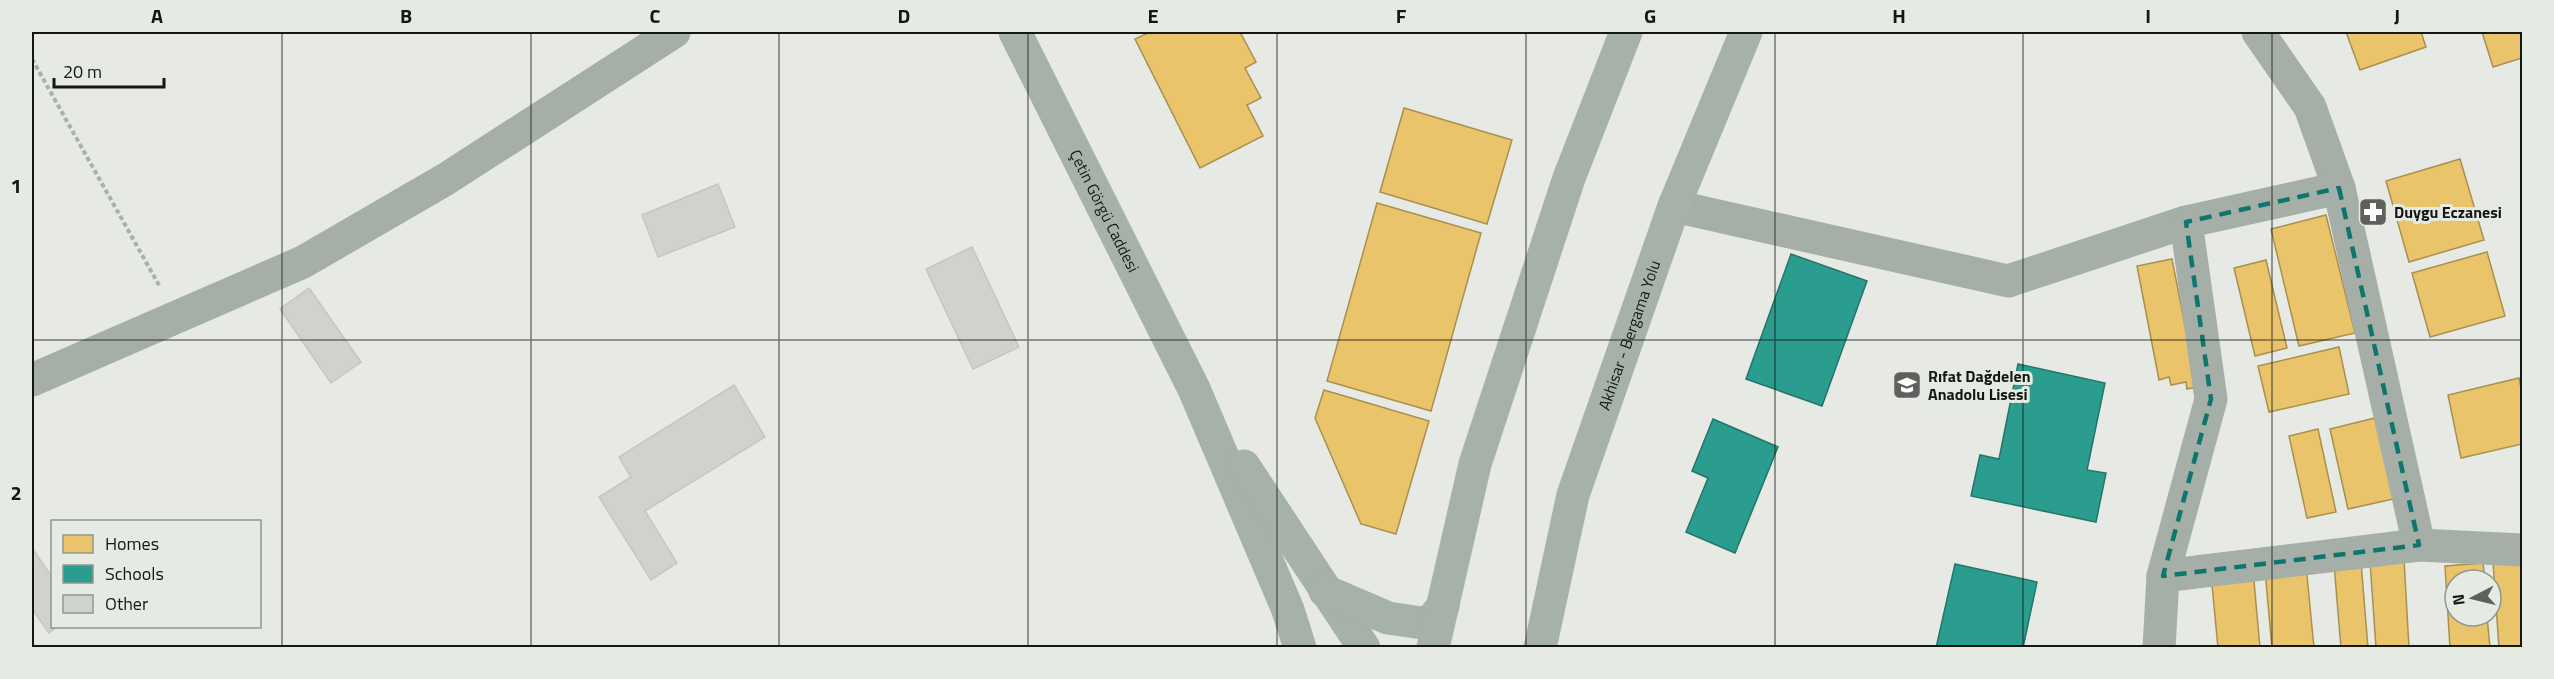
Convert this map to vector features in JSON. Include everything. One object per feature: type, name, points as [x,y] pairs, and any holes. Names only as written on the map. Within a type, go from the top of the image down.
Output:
[{"type":"main road","name":"Çetin Görgü Caddesi","points":[[1014,32],[1194,389]]},
{"type":"main road","points":[[1433,648],[1475,465],[1569,178],[1626,32]]},
{"type":"main road","name":"Akhisar - Bergama Yolu","points":[[1540,648],[1573,495],[1674,206],[1746,32]]},
{"type":"main road","points":[[1194,389],[1364,648]]},
{"type":"main road","points":[[1194,389],[1288,610],[1300,648]]},
{"type":"main road","points":[[1325,591],[1388,618],[1429,624],[1443,606]]},
{"type":"main road","points":[[1288,610],[1310,648]]},
{"type":"street","points":[[32,380],[303,262],[446,178],[674,32]]},
{"type":"street","points":[[2258,32],[2310,107],[2339,188],[2419,544]]},
{"type":"street","points":[[1674,206],[2008,281],[2186,222],[2339,188]]},
{"type":"street","points":[[2159,648],[2163,576],[2211,399],[2186,222]]},
{"type":"street","points":[[2163,576],[2419,544],[2523,550]]},
{"type":"path","points":[[32,59],[177,317]]},
{"type":"highlighted area","points":[[2339,188],[2419,545],[2163,576],[2211,399],[2186,222]]},
{"type":"building: Homes","points":[[1150,32],[1240,32],[1256,62],[1245,68],[1261,98],[1247,105],[1263,136],[1200,168],[1135,39]]},
{"type":"building: Homes","points":[[2346,32],[2421,32],[2426,47],[2360,70]]},
{"type":"building: Homes","points":[[2482,32],[2522,32],[2522,58],[2493,67]]},
{"type":"building: Homes","points":[[1404,108],[1512,140],[1487,224],[1380,192]]},
{"type":"building: Homes","points":[[2460,159],[2484,240],[2409,262],[2386,181]]},
{"type":"building: Homes","points":[[1377,203],[1481,233],[1431,411],[1327,381]]},
{"type":"building: Homes","points":[[2326,215],[2355,333],[2299,346],[2271,229]]},
{"type":"building: Homes","points":[[2487,252],[2505,316],[2430,337],[2412,273]]},
{"type":"building: Homes","points":[[2172,259],[2197,387],[2187,389],[2186,382],[2171,385],[2169,377],[2159,380],[2137,266]]},
{"type":"building: Homes","points":[[2266,260],[2287,348],[2255,356],[2234,268]]},
{"type":"building: Homes","points":[[2339,347],[2349,394],[2269,412],[2258,366]]},
{"type":"building: Homes","points":[[2519,378],[2522,393],[2522,444],[2461,458],[2448,395]]},
{"type":"building: Homes","points":[[1324,390],[1429,421],[1396,534],[1361,524],[1315,418]]},
{"type":"building: Homes","points":[[2379,417],[2398,498],[2348,509],[2330,429]]},
{"type":"building: Homes","points":[[2318,429],[2336,512],[2307,518],[2289,436]]},
{"type":"building: Homes","points":[[2404,559],[2409,648],[2376,648],[2370,561]]},
{"type":"building: Homes","points":[[2522,560],[2522,648],[2499,648],[2498,628],[2503,628],[2503,568],[2493,568],[2493,562]]},
{"type":"building: Homes","points":[[2361,562],[2368,648],[2341,648],[2334,564]]},
{"type":"building: Homes","points":[[2483,563],[2484,568],[2445,568],[2445,566]]},
{"type":"building: Homes","points":[[2306,565],[2314,648],[2272,648],[2265,570]]},
{"type":"building: Homes","points":[[2253,570],[2260,648],[2218,648],[2211,574]]},
{"type":"building: Homes","points":[[2449,628],[2488,628],[2490,648],[2450,648]]},
{"type":"building: Schools","points":[[1791,254],[1867,281],[1822,406],[1746,379]]},
{"type":"building: Schools","points":[[2018,364],[2105,383],[2087,470],[2106,473],[2096,522],[1971,496],[1980,455],[1999,459]]},
{"type":"building: Schools","points":[[1713,419],[1778,447],[1735,553],[1686,532],[1708,478],[1692,471]]},
{"type":"building: Schools","points":[[1955,564],[2037,582],[2023,648],[1936,648]]},
{"type":"building: Other","points":[[718,184],[735,227],[658,257],[642,215]]},
{"type":"building: Other","points":[[972,247],[1019,347],[973,369],[926,269]]},
{"type":"building: Other","points":[[309,288],[361,362],[331,383],[280,309]]},
{"type":"building: Other","points":[[734,385],[765,437],[645,511],[677,563],[651,580],[599,497],[631,477],[619,457]]},
{"type":"building: Other","points":[[32,548],[51,576],[51,628],[55,628],[49,633],[32,609]]},
{"type":"place","name":"Duygu Eczanesi","points":[[2373,212]]},
{"type":"place","name":"Rıfat Dağdelen Anadolu Lisesi","points":[[1907,385]]}]
